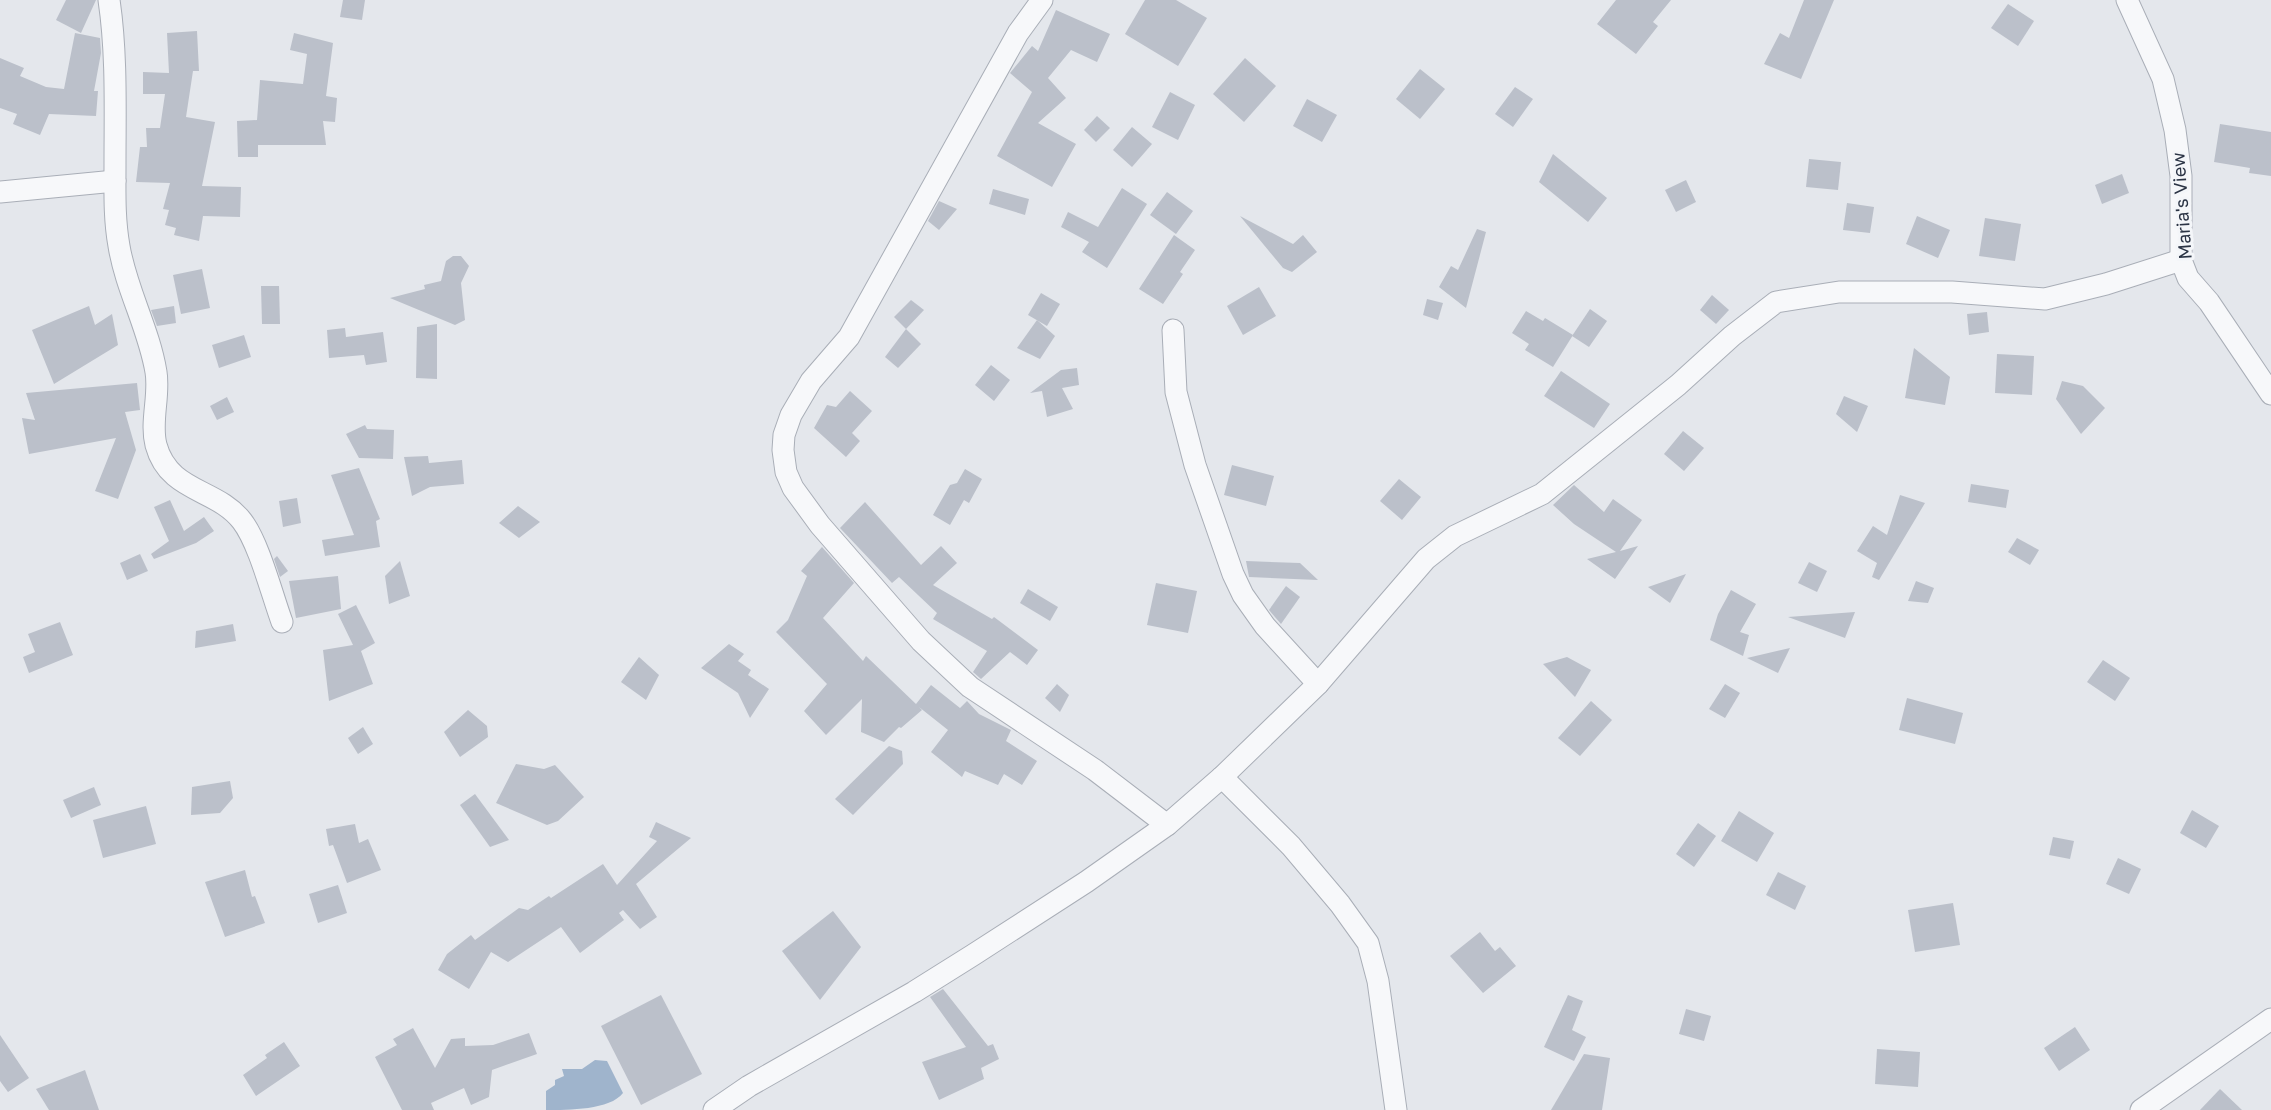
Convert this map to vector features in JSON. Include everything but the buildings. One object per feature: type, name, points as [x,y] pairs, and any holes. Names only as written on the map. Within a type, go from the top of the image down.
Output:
[{"type":"street","points":[[109,0],[115,91],[115,181],[119,246],[151,347],[156,375],[156,443],[164,463],[178,480],[231,510],[242,520],[250,534],[282,622]]},
{"type":"street","points":[[1042,0],[1018,33],[849,337],[811,381],[791,415],[784,435],[783,450],[786,472],[793,488],[820,525],[921,641],[970,687],[1095,770],[1167,825]]},
{"type":"street","name":"Maria's View","points":[[2127,0],[2163,79],[2175,129],[2181,176],[2181,260],[2188,278],[2209,303],[2271,394]]},
{"type":"street","points":[[0,192],[115,181]]},
{"type":"street","points":[[714,1110],[749,1086],[963,962],[1086,882],[1167,825],[1222,777],[1318,684],[1426,559],[1455,536],[1542,494],[1678,385],[1732,336],[1776,302],[1839,292],[1952,292],[2045,299],[2106,284],[2181,260]]},
{"type":"street","points":[[1173,330],[1176,393],[1195,465],[1233,574],[1243,595],[1265,626],[1318,684]]},
{"type":"street","points":[[1222,777],[1291,846],[1340,903],[1368,943],[1378,981],[1395,1110]]},
{"type":"street","points":[[2141,1110],[2271,1019]]},
{"type":"water","points":[[595,1060],[607,1061],[623,1093],[617,1099],[599,1106],[546,1110],[546,1091],[555,1085],[555,1080],[564,1076],[562,1069],[582,1069]]}]
